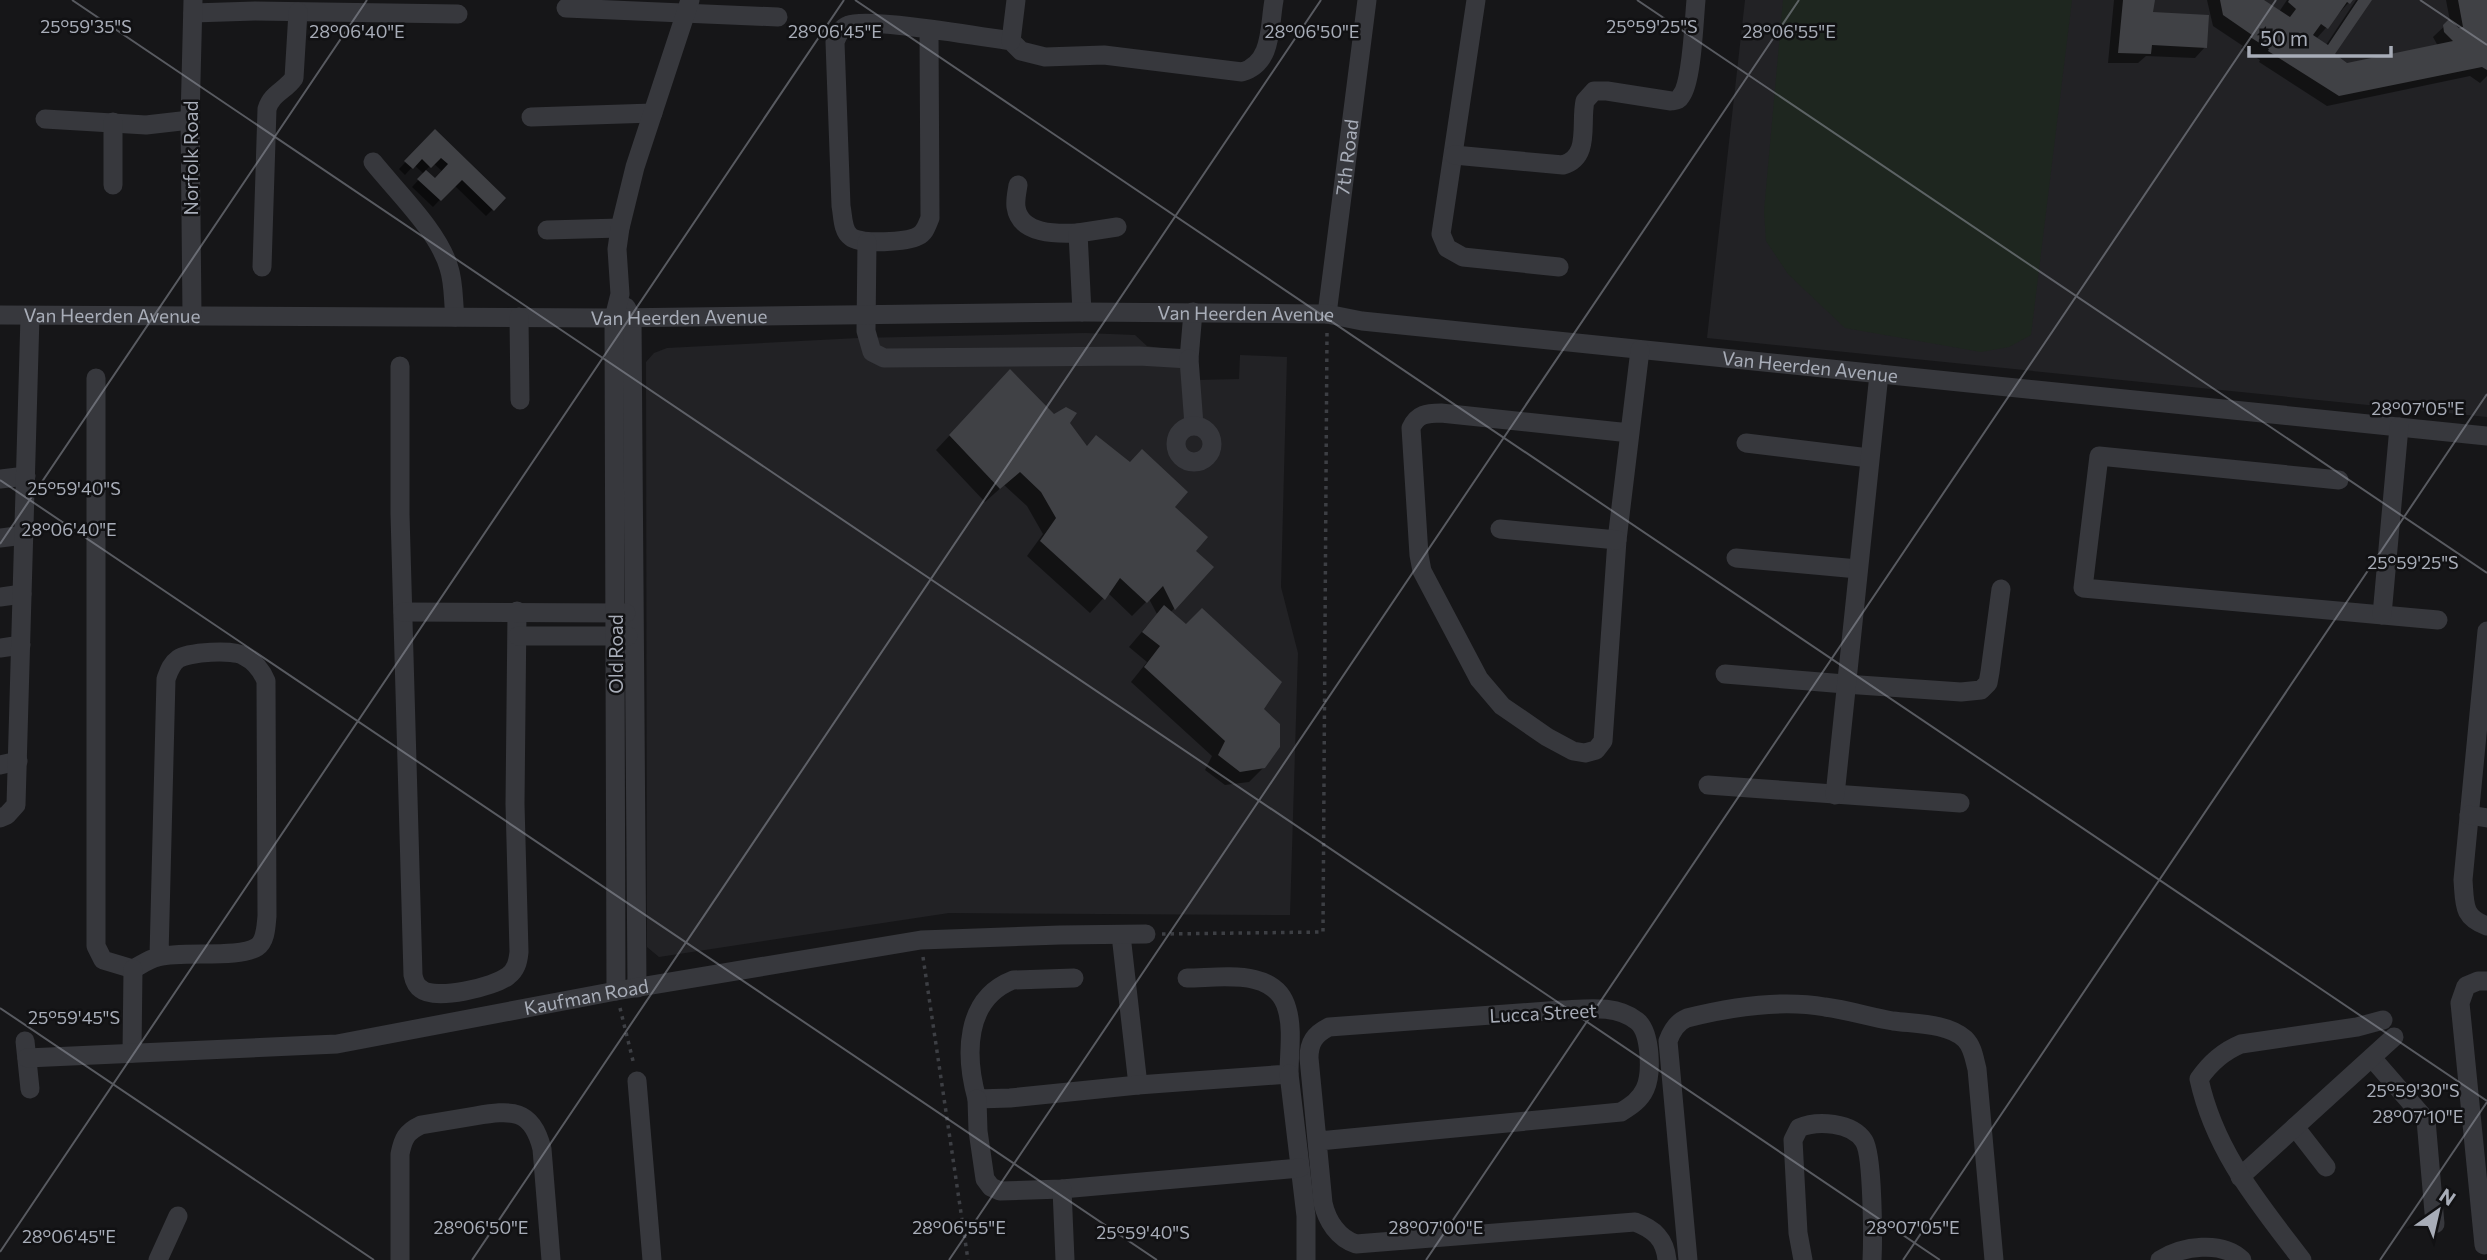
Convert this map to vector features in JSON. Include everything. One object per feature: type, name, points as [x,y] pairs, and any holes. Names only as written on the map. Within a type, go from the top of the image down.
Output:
[{"type":"street","points":[[1012,41],[1016,0]]},
{"type":"street","points":[[929,30],[930,218],[925,230],[915,238],[867,242],[850,237],[843,221],[835,42],[841,30],[847,26],[864,22],[929,30],[1012,41],[1021,51],[1045,57],[1104,55],[1242,72],[1255,67],[1265,55],[1274,0]]},
{"type":"street","name":"7th Road","points":[[1327,314],[1367,0]]},
{"type":"street","points":[[1476,0],[1441,233],[1447,248],[1463,257],[1559,267]]},
{"type":"street","points":[[1454,155],[1567,164],[1578,156],[1582,149],[1583,108],[1586,98],[1594,91],[1676,100],[1683,94],[1688,76],[1696,0]]},
{"type":"street","points":[[193,6],[298,12],[366,6],[458,14]]},
{"type":"street","name":"Norfolk Road","points":[[192,315],[190,120],[193,6]]},
{"type":"street","points":[[566,8],[688,8],[778,17]]},
{"type":"street","name":"Old Road","points":[[616,991],[624,636],[623,318],[617,249],[635,167],[688,8]]},
{"type":"street","points":[[262,267],[267,109],[270,98],[289,85],[294,78],[298,12]]},
{"type":"street","points":[[531,117],[653,113]]},
{"type":"street","points":[[45,119],[146,125],[190,120]]},
{"type":"street","points":[[113,122],[113,185]]},
{"type":"street","points":[[373,162],[424,225],[444,255],[450,270],[455,317]]},
{"type":"street","points":[[1018,185],[1016,207],[1023,222],[1043,231],[1078,233],[1117,227]]},
{"type":"street","points":[[547,230],[620,228]]},
{"type":"street","points":[[1078,233],[1082,312]]},
{"type":"street","points":[[867,242],[866,313],[870,349],[884,358],[1139,356],[1189,359]]},
{"type":"street","points":[[1193,312],[1189,359],[1194,425]]},
{"type":"street","name":"Van Heerden Avenue","points":[[0,315],[623,318],[866,313],[1327,314],[1362,321],[2487,436]]},
{"type":"street","points":[[0,818],[8,815],[16,805],[9,763],[10,705],[21,645],[30,316]]},
{"type":"street","points":[[519,317],[520,400]]},
{"type":"street","points":[[1630,433],[1441,413],[1422,415],[1414,421],[1411,428],[1419,555],[1427,582],[1479,679],[1496,700],[1547,737],[1580,753],[1596,750],[1603,741],[1617,540],[1630,433],[1640,350]]},
{"type":"street","points":[[400,366],[403,612],[413,975],[417,985],[426,992],[450,993],[481,987],[507,977],[516,966],[519,952],[515,804],[517,611]]},
{"type":"street","points":[[1835,795],[1879,374]]},
{"type":"street","points":[[96,378],[96,946],[103,960],[133,969],[159,956],[251,950],[261,944],[267,916],[265,681],[262,673],[246,656],[239,653],[186,655],[170,667],[166,679],[159,956]]},
{"type":"street","points":[[2382,615],[2399,427]]},
{"type":"street","points":[[1746,443],[1869,458]]},
{"type":"street","points":[[2339,480],[2099,456],[2083,588],[2438,620]]},
{"type":"street","points":[[0,478],[26,476]]},
{"type":"street","points":[[1500,528],[1617,540]]},
{"type":"street","points":[[0,538],[24,535]]},
{"type":"street","points":[[1736,558],[1857,569]]},
{"type":"street","points":[[1725,674],[1961,692],[1981,690],[1988,683],[2001,589]]},
{"type":"street","points":[[0,597],[22,594]]},
{"type":"street","points":[[403,612],[624,613]]},
{"type":"street","points":[[2487,631],[2478,817],[2463,880],[2465,902],[2472,920],[2487,926]]},
{"type":"street","points":[[518,636],[624,636]]},
{"type":"street","name":"Old Road","points":[[624,636],[637,988]]},
{"type":"street","points":[[0,648],[21,645]]},
{"type":"street","points":[[1708,785],[1960,803]]},
{"type":"street","name":"Kaufman Road","points":[[30,1088],[26,1049],[132,1052],[337,1044],[616,991],[921,940],[1146,934]]},
{"type":"street","points":[[1121,935],[1138,1085]]},
{"type":"street","points":[[132,1052],[133,969]]},
{"type":"street","points":[[1074,978],[1013,980],[1003,984],[983,1003],[973,1021],[970,1037],[972,1079],[987,1183],[1000,1191],[1062,1189],[1300,1168]]},
{"type":"street","points":[[1187,978],[1255,978],[1278,991],[1287,1008],[1289,1074],[1306,1216],[1306,1260]]},
{"type":"street","points":[[2484,1245],[2460,1003],[2466,986],[2487,981]]},
{"type":"street","points":[[1688,1260],[1668,1041],[1670,1035],[1680,1021],[1687,1018],[1763,1004],[1787,1003],[1823,1006],[1925,1025],[1965,1039],[1974,1055],[1977,1069],[1994,1260]]},
{"type":"street","name":"Lucca Street","points":[[1593,1008],[1621,1012],[1643,1027],[1649,1054],[1648,1080],[1636,1102],[1621,1112],[1319,1141],[1309,1050],[1318,1032],[1329,1027],[1593,1008]]},
{"type":"street","points":[[2302,1260],[2240,1177],[2214,1131],[2199,1079],[2227,1050],[2241,1044],[2357,1027],[2383,1020]]},
{"type":"street","points":[[2240,1177],[2394,1037]]},
{"type":"street","points":[[2372,1058],[2426,1120],[2435,1224]]},
{"type":"street","points":[[977,1099],[1289,1074]]},
{"type":"street","points":[[637,1081],[652,1260]]},
{"type":"street","points":[[400,1260],[400,1154],[403,1139],[410,1130],[421,1125],[505,1111],[519,1114],[530,1121],[537,1132],[541,1149],[551,1260]]},
{"type":"street","points":[[1803,1260],[1798,1233],[1793,1140],[1799,1128],[1818,1123],[1852,1130],[1866,1144],[1872,1260]]},
{"type":"street","points":[[2295,1127],[2326,1167]]},
{"type":"street","points":[[1319,1141],[1321,1186],[1328,1219],[1344,1238],[1372,1252],[1635,1222],[1655,1232],[1662,1241],[1667,1260]]},
{"type":"street","points":[[1062,1189],[1065,1260]]},
{"type":"street","points":[[158,1260],[178,1216]]},
{"type":"street","points":[[2160,1260],[2170,1254],[2212,1247],[2224,1248],[2242,1260]]},
{"type":"path","points":[[1146,934],[1323,932],[1327,314]]},
{"type":"path","points":[[921,940],[968,1260]]},
{"type":"path","points":[[616,991],[637,1081]]},
{"type":"shaded area","points":[[1745,0],[2487,0],[2487,417],[1707,338]]},
{"type":"shaded area","points":[[1783,0],[2072,0],[2031,335],[2009,347],[1981,352],[1845,328],[1788,274],[1766,241],[1764,211]]},
{"type":"shaded area","points":[[1085,333],[1135,335],[1147,346],[1180,351],[1196,380],[1239,379],[1240,355],[1287,357],[1281,587],[1298,653],[1290,915],[949,913],[659,957],[647,947],[646,362],[654,353],[667,348],[858,338]]},
{"type":"building","points":[[2123,0],[2155,0],[2153,12],[2209,15],[2207,48],[2152,45],[2151,54],[2118,53]]},
{"type":"building","points":[[2220,0],[2264,0],[2290,17],[2296,9],[2289,0],[2353,0],[2350,4],[2347,2],[2328,29],[2321,24],[2313,35],[2328,45],[2358,0],[2372,0],[2335,54],[2347,63],[2453,41],[2444,32],[2443,25],[2449,19],[2459,28],[2463,27],[2458,0],[2487,0],[2487,70],[2482,67],[2339,96],[2250,37],[2252,35],[2223,15]]},
{"type":"building","points":[[435,129],[506,198],[494,211],[462,180],[441,201],[417,179],[426,170],[435,178],[448,164],[441,158],[431,168],[422,159],[413,169],[404,161]]},
{"type":"building","points":[[1010,369],[1054,414],[1066,407],[1077,413],[1070,423],[1087,446],[1096,435],[1130,462],[1142,449],[1188,492],[1175,507],[1208,537],[1196,551],[1214,567],[1175,610],[1163,586],[1147,603],[1120,578],[1105,600],[1040,541],[1056,518],[1041,492],[1020,472],[1000,489],[949,435]]},
{"type":"building","points":[[1164,605],[1186,624],[1202,608],[1282,682],[1264,709],[1280,724],[1280,747],[1265,768],[1240,772],[1218,755],[1225,741],[1144,667],[1160,646],[1142,632]]}]
